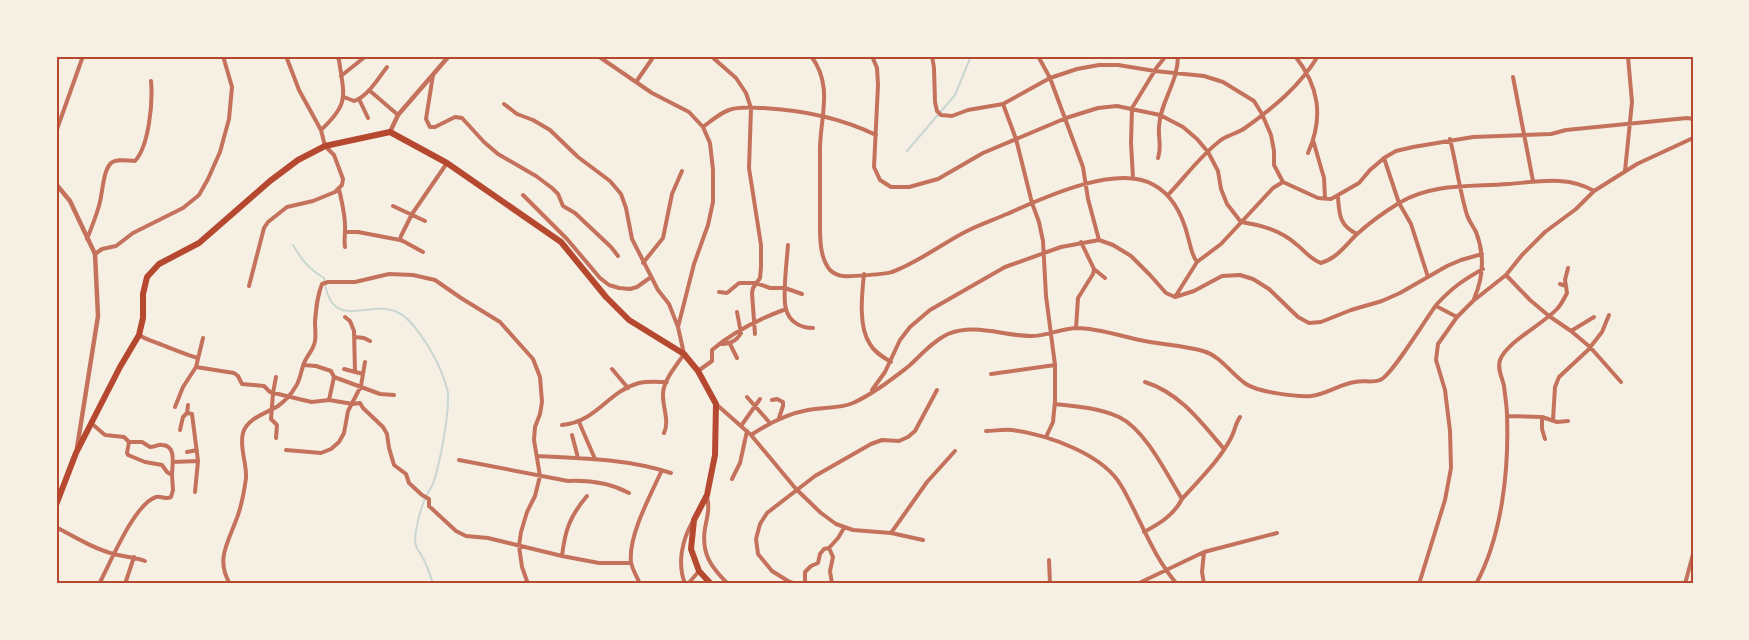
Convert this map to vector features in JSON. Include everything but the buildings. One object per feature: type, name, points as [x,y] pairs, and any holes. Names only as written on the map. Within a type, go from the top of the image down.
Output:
[{"type":"highway","points":[[56,505],[76,452],[120,367],[139,335],[143,318],[143,294],[147,277],[159,264],[199,244],[270,181],[298,160],[325,146],[390,132],[447,163],[561,242],[606,297],[628,320],[684,354],[698,371],[716,404],[715,455],[707,495],[694,520],[691,549],[699,571],[711,584]]},
{"type":"street","points":[[56,132],[84,56]]},
{"type":"street","points":[[95,254],[102,249],[116,246],[133,233],[182,208],[199,194],[220,152],[229,119],[232,87],[223,56]]},
{"type":"street","points":[[286,56],[299,90],[321,130],[325,146],[334,155],[343,179],[339,189],[346,232],[343,238],[345,247]]},
{"type":"street","points":[[341,76],[366,56]]},
{"type":"street","points":[[390,132],[398,115],[449,56]]},
{"type":"street","points":[[598,56],[652,92],[689,112],[703,126],[710,143],[713,170],[713,202],[708,225],[694,264],[678,327]]},
{"type":"street","points":[[636,82],[654,56]]},
{"type":"street","points":[[711,56],[736,78],[746,92],[751,108],[749,168],[761,245],[760,278],[752,293],[755,334]]},
{"type":"street","points":[[811,56],[818,66],[823,80],[825,95],[820,145],[820,239],[824,261],[831,272],[842,276],[890,273],[913,263],[965,232],[1032,203],[1087,183],[1112,178],[1142,180],[1155,185],[1168,195],[1184,222],[1192,254],[1197,262]]},
{"type":"street","points":[[872,56],[877,68],[878,85],[874,168],[880,180],[890,187],[909,187],[938,178],[983,153],[1066,118],[1098,108],[1117,106],[1160,114],[1183,128],[1197,139],[1208,152],[1218,171],[1221,188],[1227,204],[1241,222],[1262,225],[1277,231],[1295,243],[1313,260],[1321,263],[1330,260],[1340,253],[1357,234],[1400,203],[1423,192],[1461,186],[1533,181],[1569,182],[1586,186],[1594,191]]},
{"type":"street","points":[[932,56],[937,112],[941,115],[952,116],[968,110],[1002,104],[1050,78],[1078,69],[1099,65],[1118,65],[1204,76],[1222,82],[1254,101],[1262,114],[1271,135],[1274,165],[1283,182],[1318,198],[1331,199],[1338,197],[1359,183],[1370,170],[1396,151],[1450,139],[1473,136],[1526,136],[1631,123],[1693,119]]},
{"type":"street","points":[[1038,56],[1050,78],[1083,167],[1088,199],[1099,240]]},
{"type":"street","points":[[1133,178],[1132,108],[1166,56]]},
{"type":"street","points":[[1158,158],[1161,148],[1158,129],[1160,114],[1177,73],[1178,56]]},
{"type":"street","points":[[1295,56],[1313,84],[1317,102],[1313,140],[1308,153]]},
{"type":"street","points":[[1168,195],[1222,139],[1244,129],[1284,98],[1307,74],[1318,56]]},
{"type":"street","points":[[321,130],[334,117],[344,97],[339,57]]},
{"type":"street","points":[[1625,171],[1632,102],[1628,57]]},
{"type":"street","points":[[344,97],[354,101],[359,99],[369,90],[387,67]]},
{"type":"street","points":[[433,75],[426,119],[430,126],[434,127],[454,117],[462,118],[498,154],[536,176],[552,188],[558,194],[563,206],[575,213],[618,256]]},
{"type":"street","points":[[1513,77],[1526,136],[1533,181]]},
{"type":"street","points":[[87,239],[103,193],[106,172],[111,164],[117,160],[135,161],[140,156],[145,145],[153,98],[151,81]]},
{"type":"street","points":[[369,90],[398,115]]},
{"type":"street","points":[[359,99],[368,118]]},
{"type":"street","points":[[504,104],[517,114],[533,120],[550,130],[578,157],[610,181],[621,194],[626,208],[632,239],[658,290],[669,304],[678,327],[684,354],[666,382],[663,392],[667,427],[664,433]]},
{"type":"street","points":[[1002,104],[1016,139],[1032,203],[1044,241],[1046,296],[1056,365],[1053,422],[1046,437]]},
{"type":"street","points":[[703,126],[727,110],[751,108],[779,109],[823,116],[861,128],[876,135]]},
{"type":"street","points":[[1419,584],[1444,500],[1451,468],[1450,431],[1445,390],[1436,360],[1438,344],[1457,317],[1473,301],[1506,275],[1522,255],[1545,232],[1576,209],[1594,191],[1625,171],[1693,138]]},
{"type":"street","points":[[1450,139],[1468,215],[1482,254],[1483,269],[1480,285],[1473,301]]},
{"type":"street","points":[[1313,140],[1324,178],[1325,198]]},
{"type":"street","points":[[1384,158],[1400,203],[1411,224],[1428,277]]},
{"type":"street","points":[[400,240],[412,214],[447,163]]},
{"type":"street","points":[[643,263],[663,238],[670,202],[682,171]]},
{"type":"street","points":[[1175,298],[1197,262],[1221,244],[1273,188],[1283,182]]},
{"type":"street","points":[[56,184],[70,201],[95,254],[98,316],[76,452]]},
{"type":"street","points":[[249,286],[264,228],[268,222],[287,207],[313,201],[339,189]]},
{"type":"street","points":[[524,195],[600,278],[609,285],[630,289],[637,287],[651,276]]},
{"type":"street","points":[[1338,197],[1338,208],[1342,223],[1347,230],[1357,234]]},
{"type":"street","points":[[393,206],[425,221]]},
{"type":"street","points":[[346,232],[358,232],[400,240],[423,252]]},
{"type":"street","points":[[870,392],[891,362],[900,340],[910,327],[930,310],[1005,267],[1081,242],[1099,240],[1113,245],[1131,256],[1150,274],[1166,294],[1175,298],[1194,292],[1222,276],[1240,275],[1269,289],[1298,316],[1309,323],[1321,322],[1382,301],[1461,260],[1482,254]]},
{"type":"street","points":[[1081,242],[1094,269],[1104,278]]},
{"type":"street","points":[[788,245],[786,309],[794,322],[800,326],[813,328]]},
{"type":"street","points":[[1476,584],[1488,559],[1499,514],[1506,471],[1507,416],[1503,384],[1499,372],[1500,361],[1507,350],[1549,316],[1564,300],[1567,293],[1564,280],[1568,268]]},
{"type":"street","points":[[1076,328],[1078,298],[1093,274],[1094,269]]},
{"type":"street","points":[[751,435],[779,418],[808,410],[833,408],[852,403],[892,379],[947,335],[962,330],[988,330],[1032,336],[1076,328],[1149,342],[1177,345],[1206,352],[1219,360],[1247,385],[1259,390],[1311,396],[1354,382],[1379,381],[1386,377],[1436,306],[1454,286],[1483,269]]},
{"type":"street","points":[[230,584],[226,578],[223,551],[241,505],[246,478],[243,433],[246,426],[288,397],[296,387],[303,365],[315,341],[316,307],[322,284],[328,282],[355,282],[388,274],[413,274],[435,280],[460,298],[500,322],[533,359],[540,376],[542,402],[535,427],[534,440],[540,476],[535,496],[527,512],[519,546],[522,566],[528,584]]},
{"type":"street","points":[[864,274],[861,293],[866,338],[870,346],[891,362]]},
{"type":"street","points":[[1506,275],[1530,300],[1590,347],[1621,382]]},
{"type":"street","points":[[719,292],[727,293],[739,283],[756,284],[770,288],[786,288],[802,294]]},
{"type":"street","points":[[1560,284],[1566,286]]},
{"type":"street","points":[[1436,306],[1457,317]]},
{"type":"street","points":[[698,371],[712,361],[712,350],[719,344],[754,322],[786,309]]},
{"type":"street","points":[[719,344],[730,344],[740,336],[741,329],[737,312]]},
{"type":"street","points":[[1553,420],[1554,387],[1559,377],[1590,347],[1602,332],[1609,315]]},
{"type":"street","points":[[345,317],[350,321],[354,331],[355,372]]},
{"type":"street","points":[[1571,331],[1594,317]]},
{"type":"street","points":[[139,335],[148,341],[156,342],[174,351],[198,358]]},
{"type":"street","points":[[355,337],[370,341]]},
{"type":"street","points":[[176,407],[183,387],[196,366],[203,338]]},
{"type":"street","points":[[730,344],[737,358]]},
{"type":"street","points":[[286,450],[321,454],[339,442],[344,432],[346,416],[361,386],[365,362]]},
{"type":"street","points":[[303,365],[326,368],[331,371],[334,377],[329,400]]},
{"type":"street","points":[[991,374],[1056,365]]},
{"type":"street","points":[[196,366],[234,373],[242,384],[264,386],[273,392],[288,397],[312,402],[329,400],[347,401],[353,404],[360,403],[383,427],[387,434],[394,465],[406,474],[409,483],[429,499],[429,506],[444,522],[461,534],[488,538],[599,563],[631,563]]},
{"type":"street","points":[[344,369],[363,374]]},
{"type":"street","points":[[612,369],[628,388]]},
{"type":"street","points":[[276,376],[271,409],[271,419],[277,428],[276,438]]},
{"type":"street","points":[[334,377],[380,394],[394,395]]},
{"type":"street","points":[[562,425],[579,422],[596,413],[603,405],[639,383],[666,382]]},
{"type":"street","points":[[1145,382],[1175,396],[1195,415],[1224,449]]},
{"type":"street","points":[[796,584],[772,571],[758,554],[756,539],[760,524],[767,512],[815,476],[871,444],[882,440],[899,441],[908,437],[915,431],[937,390]]},
{"type":"street","points":[[747,397],[770,423]]},
{"type":"street","points":[[741,426],[760,398]]},
{"type":"street","points":[[772,400],[777,399],[783,402],[784,406],[779,418]]},
{"type":"street","points":[[716,404],[751,435],[796,489],[821,513],[844,528],[891,533],[923,540]]},
{"type":"street","points":[[1055,404],[1082,407],[1108,413],[1128,422],[1150,448],[1182,500]]},
{"type":"street","points":[[180,430],[181,419],[187,413],[188,405]]},
{"type":"street","points":[[187,413],[193,415],[192,420],[198,461],[195,492]]},
{"type":"street","points":[[1507,416],[1542,417],[1563,422],[1568,421]]},
{"type":"street","points":[[1144,532],[1165,519],[1179,506],[1224,449],[1233,435],[1240,417]]},
{"type":"street","points":[[1542,417],[1542,429],[1545,439]]},
{"type":"street","points":[[579,422],[595,459]]},
{"type":"street","points":[[91,423],[105,435],[124,437],[128,442],[126,453],[128,455],[145,462],[162,465],[172,475]]},
{"type":"street","points":[[986,432],[1010,430],[1046,437],[1098,460],[1122,486],[1144,532],[1166,570],[1177,584]]},
{"type":"street","points":[[732,479],[740,463],[747,431]]},
{"type":"street","points":[[572,435],[578,458]]},
{"type":"street","points":[[99,584],[115,554],[120,539],[149,502],[156,497],[168,499],[171,497],[173,490],[172,451],[166,445],[150,447],[142,442],[128,442]]},
{"type":"street","points":[[187,452],[196,450]]},
{"type":"street","points":[[891,533],[927,482],[955,452]]},
{"type":"street","points":[[537,456],[595,459],[671,473]]},
{"type":"street","points":[[459,460],[568,481],[580,480],[607,484],[629,493]]},
{"type":"street","points":[[173,462],[198,461]]},
{"type":"street","points":[[640,584],[631,563],[632,545],[635,531],[662,470]]},
{"type":"street","points":[[707,495],[709,505],[704,543],[714,570],[728,584]]},
{"type":"street","points":[[562,556],[565,533],[571,517],[587,496]]},
{"type":"street","points":[[694,520],[686,533],[682,553],[681,574],[686,584],[699,571]]},
{"type":"street","points":[[56,527],[93,546],[146,562]]},
{"type":"street","points":[[805,584],[805,572],[811,566],[818,563],[820,554],[824,549],[829,548],[844,528]]},
{"type":"street","points":[[1137,584],[1204,552],[1277,532]]},
{"type":"street","points":[[829,548],[833,556],[830,571],[832,584]]},
{"type":"street","points":[[1204,552],[1202,572],[1204,584]]},
{"type":"street","points":[[1685,584],[1693,554]]},
{"type":"street","points":[[125,584],[134,557]]},
{"type":"street","points":[[1049,560],[1050,584]]},
{"type":"waterway","points":[[907,151],[955,95],[971,56]]},
{"type":"waterway","points":[[293,245],[306,263],[324,278],[328,295],[334,305],[342,310],[352,311],[386,309],[397,312],[409,320],[434,356],[445,382],[448,394],[446,427],[436,475],[422,505],[415,536],[416,546],[425,562],[433,584]]}]
